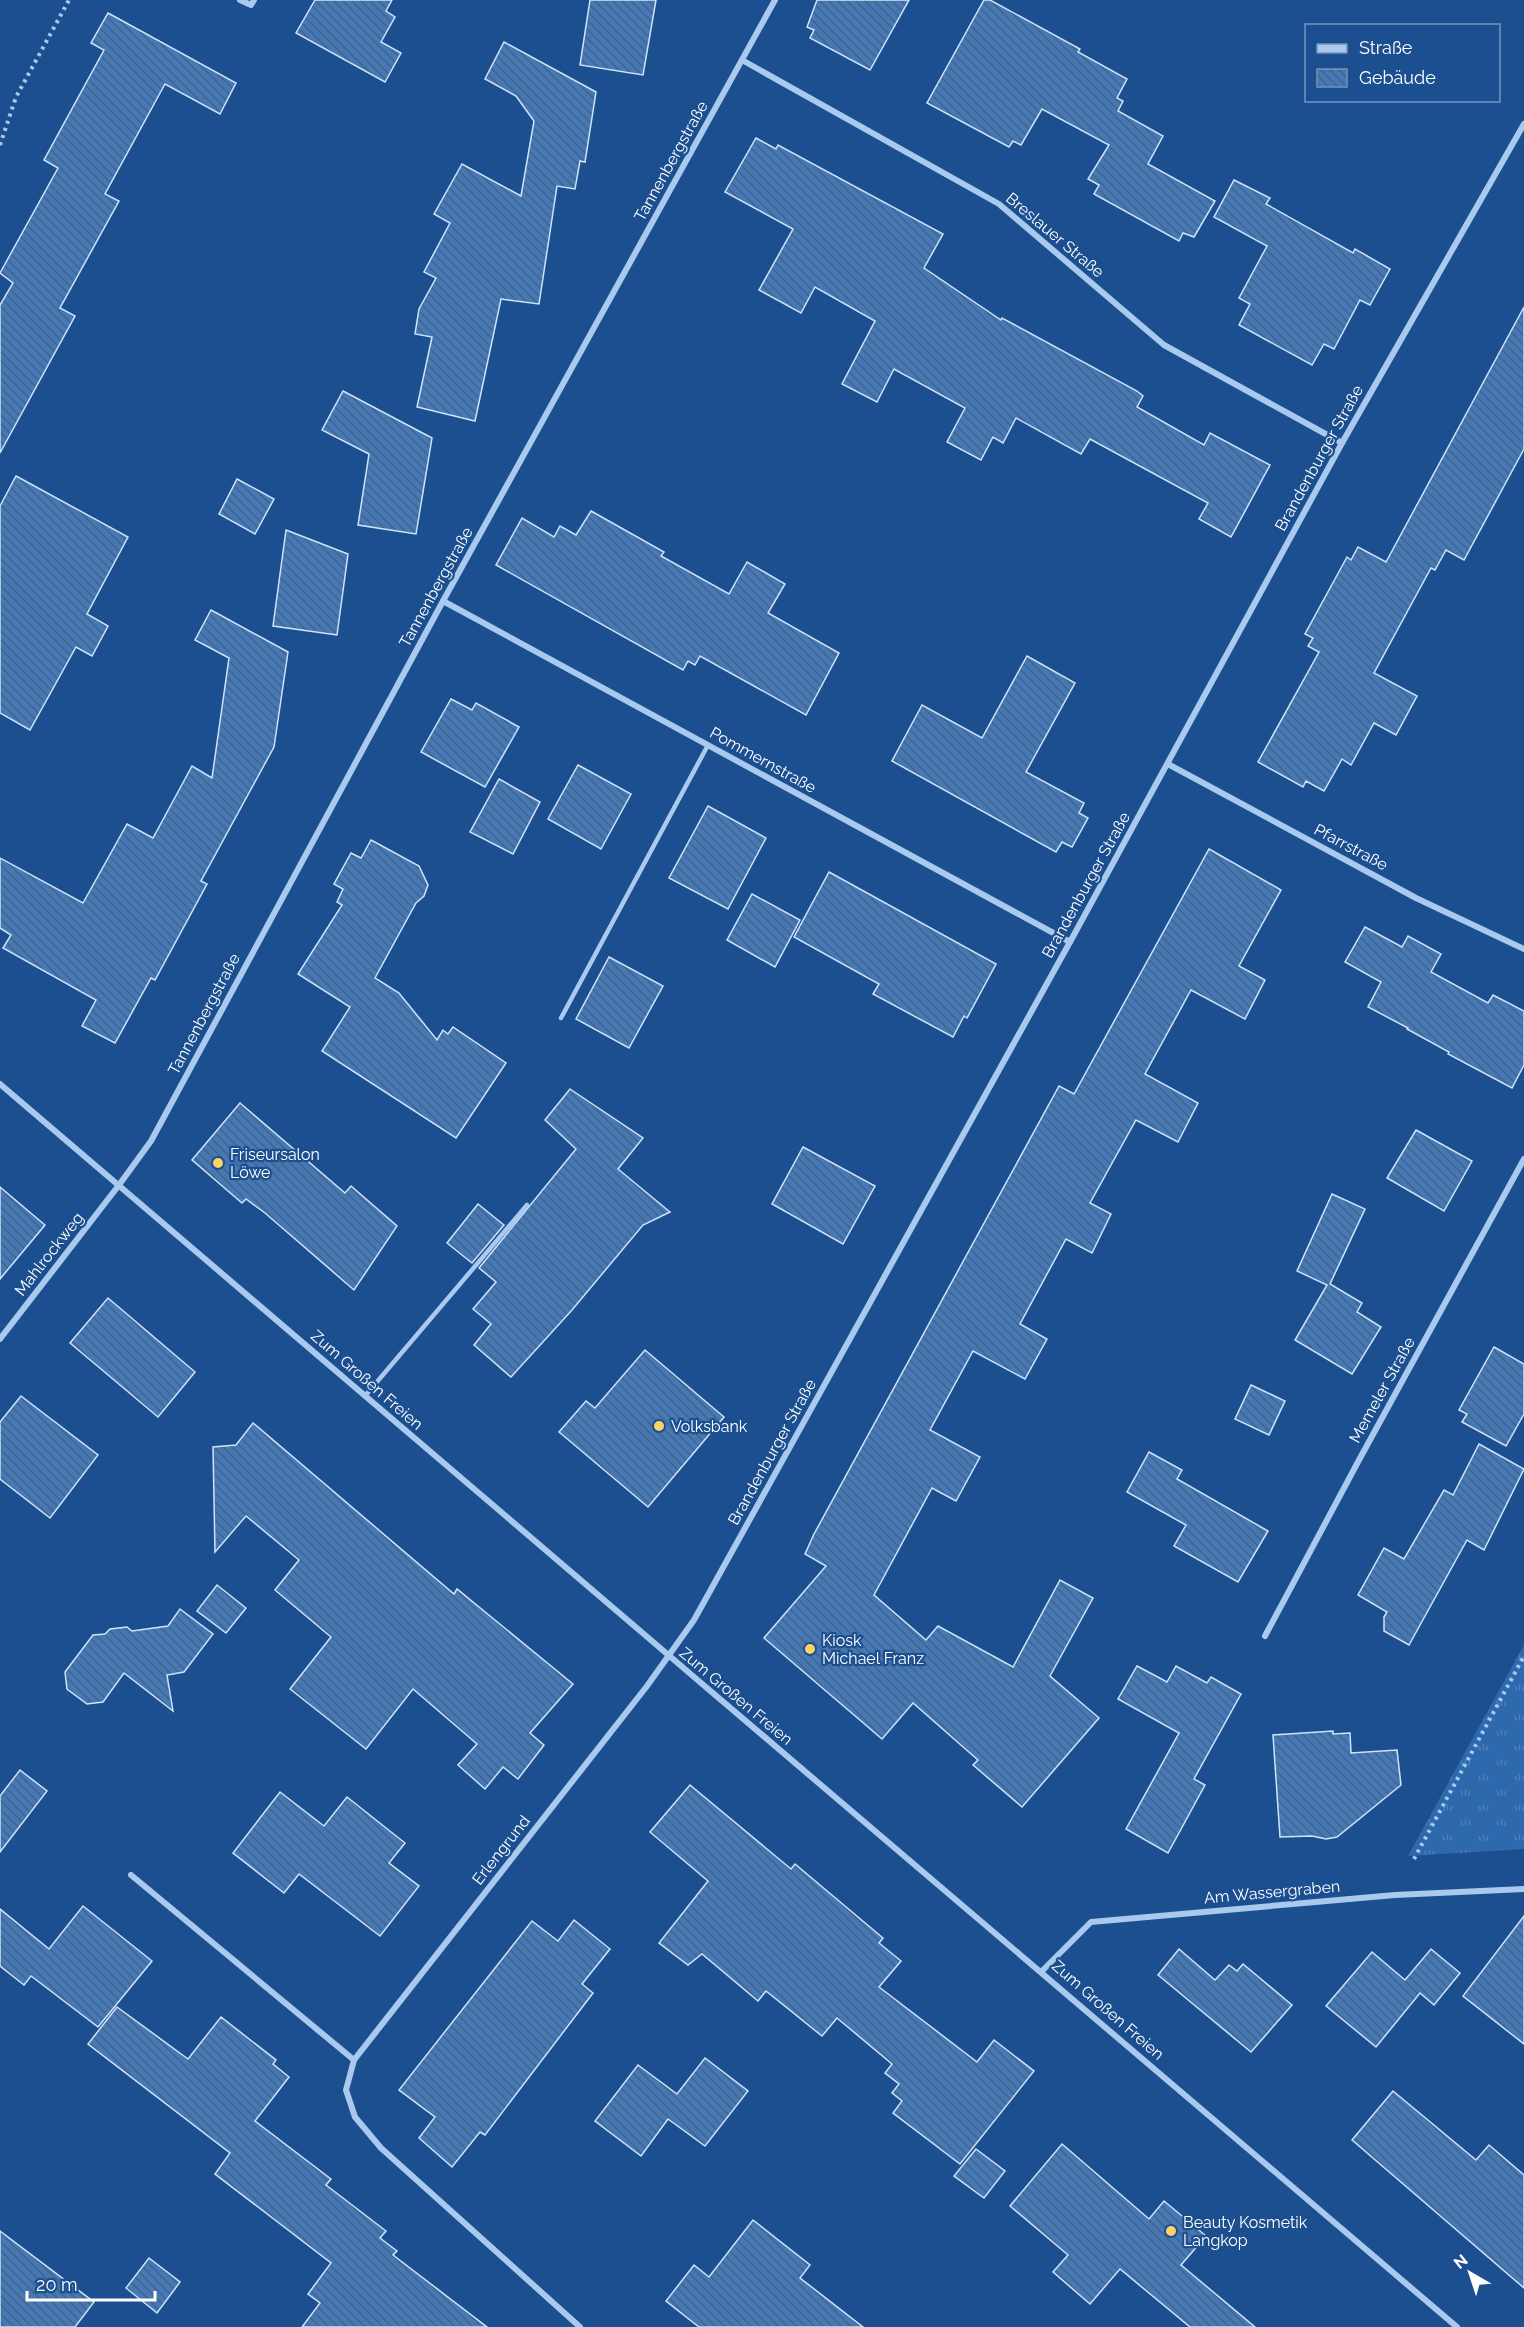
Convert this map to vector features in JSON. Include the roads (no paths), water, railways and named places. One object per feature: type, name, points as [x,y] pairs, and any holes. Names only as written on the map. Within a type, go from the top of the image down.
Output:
[{"type":"street","points":[[240,0],[251,5],[254,0]]},
{"type":"street","name":"Tannenbergstraße","points":[[120,1185],[151,1141],[443,601],[775,0]]},
{"type":"street","name":"Breslauer Straße","points":[[742,60],[999,204],[1164,345],[1342,443]]},
{"type":"street","name":"Brandenburger Straße","points":[[669,1657],[694,1620],[1168,764],[1342,443],[1524,124]]},
{"type":"street","name":"Pommernstraße","points":[[443,601],[1070,942]]},
{"type":"street","name":"Pfarrstraße","points":[[1168,764],[1416,898],[1524,949]]},
{"type":"street","name":"Zum Großen Freien","points":[[0,1084],[669,1657],[1042,1971],[1456,2327]]},
{"type":"street","name":"Memeler Straße","points":[[1266,1636],[1359,1460],[1524,1159]]},
{"type":"street","name":"Mahlrockweg","points":[[0,1339],[120,1185]]},
{"type":"street","name":"Erlengrund","points":[[580,2327],[381,2148],[355,2117],[346,2090],[354,2060],[669,1657]]},
{"type":"street","points":[[131,1875],[354,2060]]},
{"type":"street","name":"Am Wassergraben","points":[[1042,1971],[1091,1922],[1395,1895],[1524,1889]]},
{"type":"lane","points":[[561,1018],[708,745]]},
{"type":"lane","points":[[365,1396],[527,1205]]},
{"type":"place","name":"Friseursalon Löwe","points":[[218,1163]]},
{"type":"place","name":"Volksbank","points":[[659,1426]]},
{"type":"place","name":"Kiosk Michael Franz","points":[[810,1649]]},
{"type":"place","name":"Beauty Kosmetik Langkop","points":[[1171,2231]]}]
